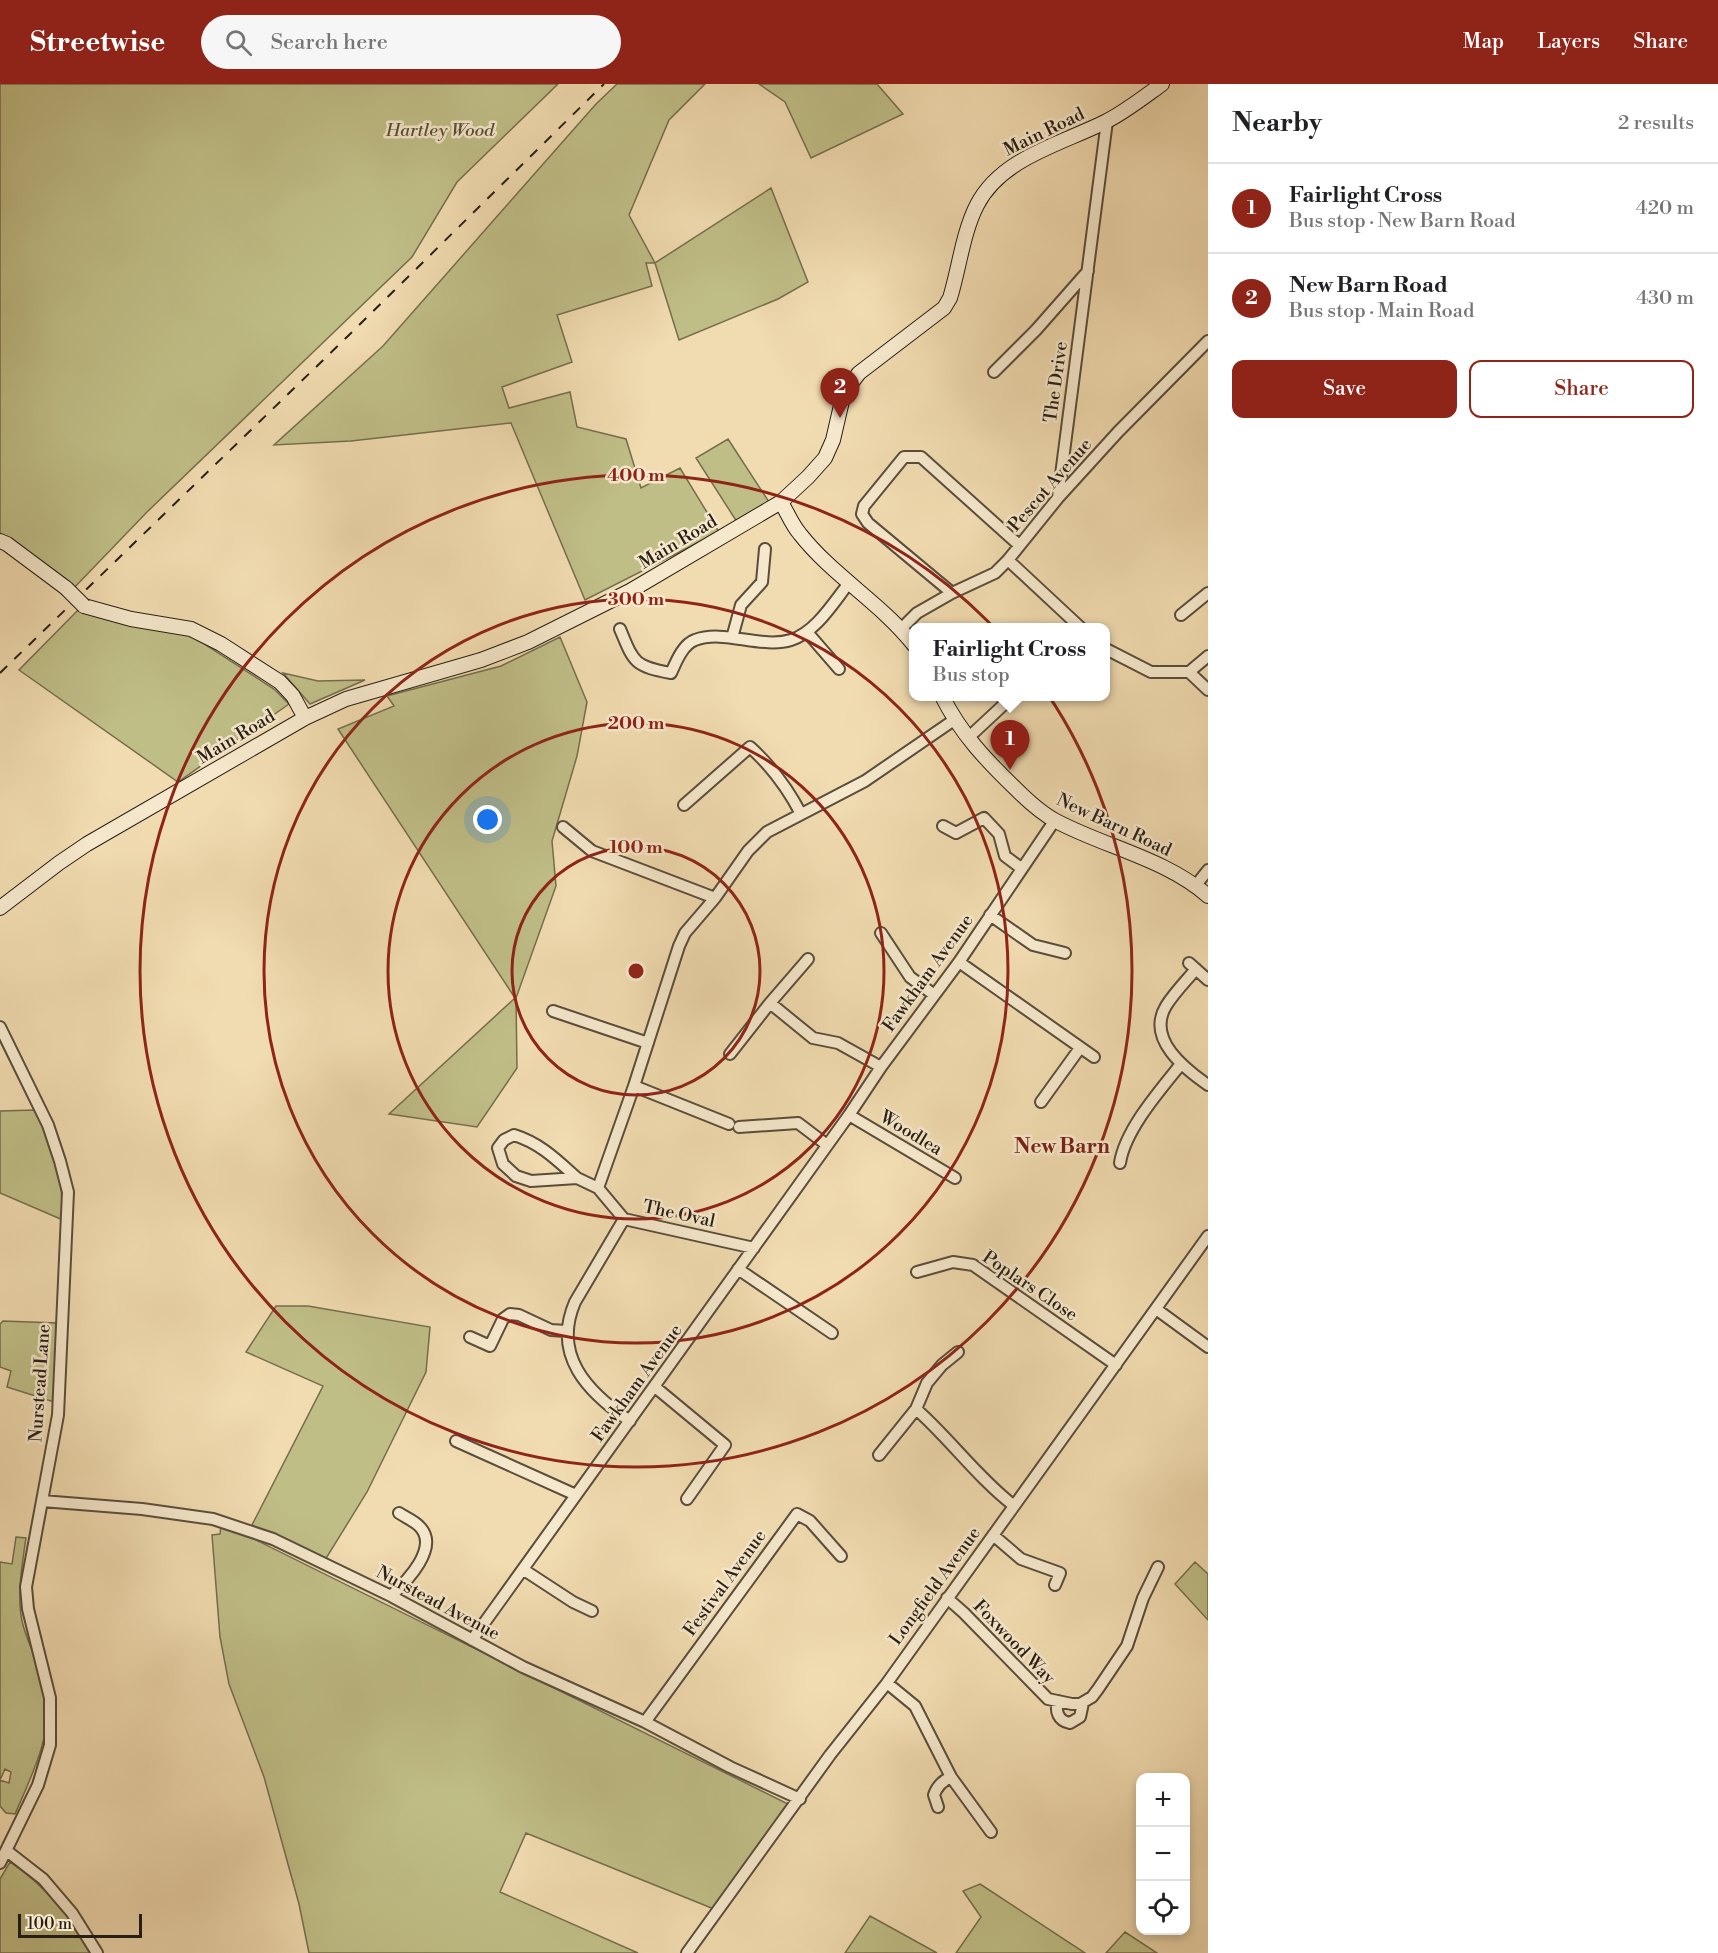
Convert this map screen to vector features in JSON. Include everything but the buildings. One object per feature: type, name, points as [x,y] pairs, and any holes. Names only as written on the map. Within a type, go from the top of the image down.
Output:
[{"type":"main road","name":"Main Road","points":[[0,908],[87,844],[305,717],[346,699],[481,660],[528,642],[630,591],[781,502],[825,458],[833,440],[842,400],[859,373],[944,308],[957,276],[970,222],[985,192],[999,176],[1013,165],[1107,121],[1162,84]]},
{"type":"main road","points":[[781,502],[798,533],[825,562],[880,608],[909,639]]},
{"type":"main road","points":[[0,541],[66,588],[84,606],[130,619],[191,629],[211,639],[280,682],[293,696],[305,717]]},
{"type":"main road","name":"New Barn Road","points":[[944,701],[954,720],[987,763],[1032,804],[1055,820],[1196,885],[1208,896]]},
{"type":"street","name":"The Drive","points":[[1058,498],[1107,121]]},
{"type":"street","name":"The Drive","points":[[994,372],[1036,330],[1088,270]]},
{"type":"street","name":"Pescot Avenue","points":[[901,629],[917,613],[952,593],[995,573],[1058,498],[1118,432],[1208,341]]},
{"type":"street","points":[[952,593],[868,523],[862,514],[864,506],[904,457],[921,457],[1019,545]]},
{"type":"street","points":[[732,638],[741,605],[762,582],[765,549]]},
{"type":"street","points":[[1008,560],[1078,623]]},
{"type":"street","points":[[620,629],[631,658],[650,669],[671,672],[684,649],[693,640],[715,637],[770,642],[790,640],[807,632],[849,583]]},
{"type":"street","points":[[1181,615],[1208,593]]},
{"type":"street","points":[[807,632],[839,669]]},
{"type":"street","points":[[1110,651],[1151,672],[1190,672],[1208,656]]},
{"type":"street","points":[[1190,672],[1208,690]]},
{"type":"street","points":[[968,738],[1012,701]]},
{"type":"street","points":[[598,1188],[685,933],[715,898],[748,851],[767,832],[866,781],[954,720]]},
{"type":"street","points":[[684,806],[750,747],[770,765],[784,783],[801,814]]},
{"type":"street","points":[[943,826],[956,833],[984,818],[999,834],[1005,856],[1021,868]]},
{"type":"street","name":"Fawkham Avenue","points":[[472,1640],[655,1387],[933,994],[959,962],[1055,820]]},
{"type":"street","points":[[563,827],[592,851],[715,898]]},
{"type":"street","points":[[1196,885],[1208,870]]},
{"type":"street","points":[[990,915],[1033,945],[1065,953]]},
{"type":"street","points":[[881,933],[910,977],[933,994]]},
{"type":"street","points":[[730,1054],[807,959]]},
{"type":"street","points":[[959,962],[1094,1057]]},
{"type":"street","points":[[1208,980],[1192,966],[1166,1007],[1162,1019],[1163,1039],[1181,1064],[1208,1085]]},
{"type":"street","points":[[770,1003],[813,1038],[838,1043],[881,1067]]},
{"type":"street","points":[[554,1011],[648,1043]]},
{"type":"street","name":"Nurstead Lane","points":[[0,1027],[48,1125],[68,1192],[58,1415],[26,1587],[27,1609],[50,1698],[50,1745],[38,1785],[0,1863]]},
{"type":"street","points":[[1041,1102],[1080,1048]]},
{"type":"street","points":[[1120,1163],[1122,1150],[1141,1117],[1181,1064]]},
{"type":"street","points":[[634,1086],[734,1126],[798,1123],[827,1145]]},
{"type":"street","name":"Woodlea","points":[[849,1115],[955,1178]]},
{"type":"street","name":"The Oval","points":[[577,1178],[531,1180],[516,1176],[503,1164],[498,1148],[504,1140],[514,1135],[529,1139],[544,1148],[577,1178],[598,1188],[624,1219],[754,1248]]},
{"type":"street","points":[[624,1219],[574,1302],[566,1331],[568,1347],[586,1382],[601,1399],[630,1421]]},
{"type":"street","name":"Longfield Avenue","points":[[687,1953],[830,1755],[887,1683],[1208,1236]]},
{"type":"street","name":"Poplars Close","points":[[917,1272],[953,1262],[973,1265],[1116,1365]]},
{"type":"street","points":[[738,1269],[832,1333]]},
{"type":"street","points":[[1156,1309],[1208,1347]]},
{"type":"street","points":[[470,1337],[494,1348],[503,1319],[510,1314],[519,1315],[551,1330],[566,1331]]},
{"type":"street","points":[[879,1455],[916,1408],[927,1383],[942,1365],[958,1352]]},
{"type":"street","points":[[655,1387],[725,1445],[687,1499]]},
{"type":"street","points":[[916,1408],[944,1434],[981,1477],[1013,1505]]},
{"type":"street","points":[[456,1440],[576,1495]]},
{"type":"street","name":"Nurstead Avenue","points":[[42,1501],[142,1509],[225,1522],[273,1539],[391,1596],[523,1667],[645,1722],[730,1767],[800,1799]]},
{"type":"street","points":[[391,1596],[409,1579],[425,1552],[425,1537],[420,1526],[399,1513]]},
{"type":"street","name":"Festival Avenue","points":[[645,1722],[797,1514],[810,1521],[842,1556]]},
{"type":"street","points":[[993,1535],[1021,1559],[1060,1573],[1055,1585]]},
{"type":"street","points":[[1058,1701],[1059,1718],[1064,1722],[1070,1724],[1080,1717],[1083,1703],[1092,1697],[1128,1646],[1143,1598],[1158,1567]]},
{"type":"street","points":[[524,1570],[573,1602],[592,1611]]},
{"type":"street","name":"Foxwood Way","points":[[947,1598],[1042,1695],[1048,1699],[1072,1704],[1083,1703]]},
{"type":"street","points":[[887,1683],[915,1706],[951,1777],[991,1832]]},
{"type":"street","points":[[938,1807],[930,1796],[942,1781],[951,1777]]},
{"type":"street","points":[[7,1851],[43,1879],[72,1913],[97,1953]]},
{"type":"green space","name":"Hartley Wood","points":[[0,84],[558,84],[457,182],[412,257],[147,512],[72,590],[15,543],[0,534]]},
{"type":"green space","points":[[617,84],[705,84],[669,120],[629,215],[655,263],[646,263],[652,286],[557,315],[572,362],[502,387],[509,408],[570,392],[577,427],[626,439],[641,488],[680,468],[719,532],[585,600],[511,423],[351,441],[274,445],[383,346],[596,104]]},
{"type":"green space","points":[[759,84],[877,84],[903,114],[811,158],[785,102]]},
{"type":"green space","points":[[771,188],[808,282],[778,299],[679,340],[655,263]]},
{"type":"green space","points":[[728,439],[769,502],[737,522],[696,458]]},
{"type":"green space","points":[[80,608],[189,634],[274,689],[289,704],[178,782],[19,670]]},
{"type":"green space","points":[[560,637],[587,702],[577,756],[552,841],[556,886],[516,998],[517,1068],[477,1127],[389,1114],[515,998],[338,729],[394,706],[387,696],[501,666]]},
{"type":"green space","points":[[283,673],[318,681],[365,680],[310,704]]},
{"type":"green space","points":[[35,1110],[56,1163],[63,1220],[0,1193],[0,1111]]},
{"type":"green space","points":[[276,1306],[308,1306],[430,1327],[426,1372],[367,1492],[325,1560],[252,1525],[323,1386],[246,1352]]},
{"type":"green space","points":[[3,1321],[57,1323],[54,1402],[7,1387],[11,1371],[0,1367],[0,1324]]},
{"type":"green space","points":[[221,1525],[250,1537],[790,1805],[714,1909],[526,1833],[500,1892],[638,1953],[309,1953],[299,1904],[264,1777],[229,1684],[220,1637],[212,1535],[220,1534]]},
{"type":"green space","points":[[16,1537],[26,1538],[20,1582],[21,1615],[40,1669],[47,1695],[48,1710],[39,1756],[15,1814],[6,1813],[0,1806],[0,1562],[12,1564]],"holes":[[[5,1769],[11,1772],[9,1783],[0,1780]]]},
{"type":"green space","points":[[1195,1562],[1208,1574],[1208,1620],[1175,1584]]},
{"type":"green space","points":[[10,1862],[33,1880],[67,1915],[92,1953],[0,1953],[0,1879]]},
{"type":"green space","points":[[980,1884],[1085,1953],[956,1953],[981,1917],[963,1891]]},
{"type":"green space","points":[[870,1916],[937,1953],[845,1953]]},
{"type":"green space","points":[[1125,1932],[1157,1953],[1106,1953]]},
{"type":"railway","points":[[0,673],[604,84]]},
{"type":"place","name":"New Barn Road","points":[[840,418]]},
{"type":"place","name":"Fairlight Cross","points":[[1010,770]]},
{"type":"district","name":"New Barn","points":[[1062,1147]]}]
